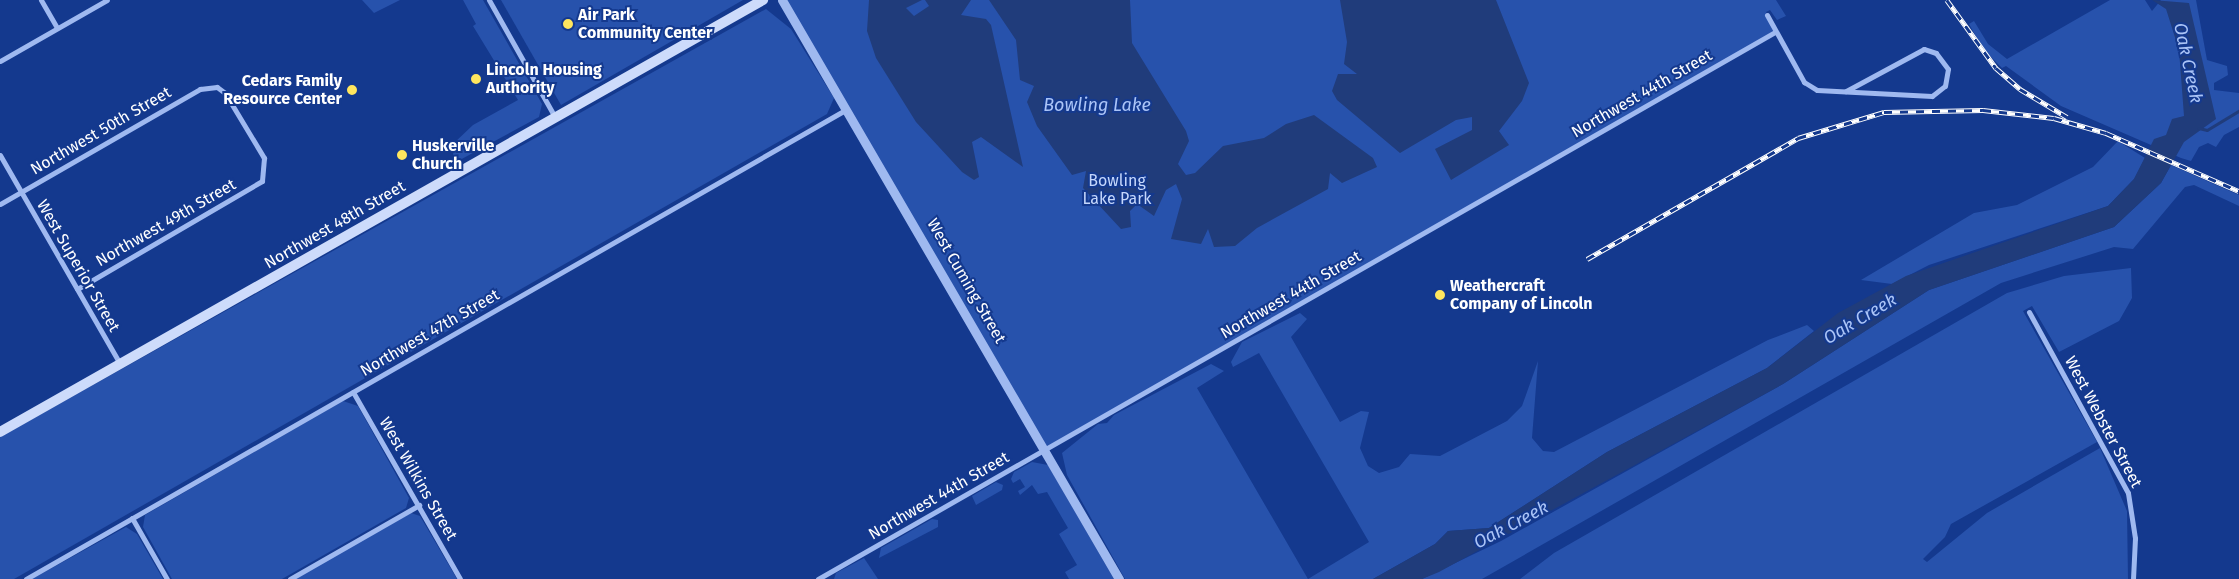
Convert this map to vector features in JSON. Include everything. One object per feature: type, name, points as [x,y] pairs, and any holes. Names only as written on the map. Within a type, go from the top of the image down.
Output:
[{"type":"main road","name":"Northwest 48th Street","points":[[0,432],[763,0]]},
{"type":"street","points":[[41,0],[57,28]]},
{"type":"street","points":[[0,61],[107,0]]},
{"type":"street","points":[[489,0],[555,117]]},
{"type":"street","name":"West Cuming Street","points":[[782,0],[1119,579]]},
{"type":"street","points":[[1767,15],[1810,87],[1846,92],[1932,96],[1945,86],[1948,69],[1936,53],[1924,49],[1846,92]]},
{"type":"street","name":"Northwest 44th Street","points":[[822,578],[1776,32]]},
{"type":"street","name":"Northwest 49th Street","points":[[77,289],[256,187],[265,176],[264,158],[232,102],[217,87]]},
{"type":"street","name":"Northwest 50th Street","points":[[0,204],[200,89],[217,87]]},
{"type":"street","name":"Northwest 47th Street","points":[[26,579],[847,109]]},
{"type":"street","name":"West Superior Street","points":[[0,155],[120,364]]},
{"type":"street","name":"West Webster Street","points":[[2030,312],[2128,493],[2134,538],[2133,579]]},
{"type":"street","name":"West Wilkins Street","points":[[353,392],[460,579]]},
{"type":"street","points":[[290,579],[419,505]]},
{"type":"street","points":[[132,518],[167,579]]},
{"type":"green space","points":[[362,0],[400,0],[374,13]]},
{"type":"green space","points":[[463,0],[483,0],[542,104],[539,117],[458,161],[453,157],[454,143],[473,125],[518,100],[473,26],[476,24]]},
{"type":"green space","points":[[501,0],[743,0],[561,105]]},
{"type":"green space","name":"Bowling Lake Park","points":[[782,0],[1776,0],[1786,16],[1777,20],[1770,10],[1766,12],[1775,32],[1045,450]]},
{"type":"green space","points":[[2110,0],[2145,0],[2152,11],[2161,0],[2196,0],[2207,60],[2227,66],[2228,75],[2214,83],[2214,90],[2239,93],[2239,127],[2224,135],[2216,147],[2208,143],[2199,147],[2191,161],[2061,106],[2006,66],[2002,68],[1983,49],[1969,24],[1974,21],[1988,44],[2007,59]]},
{"type":"green space","points":[[766,9],[791,29],[834,98],[827,114],[14,579],[0,579],[0,437]]},
{"type":"green space","points":[[2118,141],[2145,158],[2134,179],[2108,206],[1929,265],[1892,284],[1861,280],[1974,213],[2017,205],[2093,167]]},
{"type":"green space","points":[[2171,165],[2239,195],[2239,206],[2194,185],[2185,187],[2133,249],[2114,247],[2001,283],[1482,579],[1422,579],[1501,541],[1783,384],[1929,290],[2114,227],[2161,183]]},
{"type":"green space","points":[[2131,268],[2132,298],[2119,321],[2059,352],[2032,306],[2023,311],[2097,442],[1951,524],[1945,537],[1923,559],[1927,562],[1987,513],[2100,448],[2127,511],[2128,579],[1520,579],[1554,553],[2007,293],[2064,276]]},
{"type":"green space","points":[[1300,313],[1307,319],[1291,337],[1340,422],[1361,411],[1369,412],[1360,448],[1368,466],[1379,473],[1399,467],[1410,454],[1440,456],[1507,421],[1522,406],[1538,361],[1532,438],[1543,451],[1554,452],[1768,340],[1807,325],[1814,331],[1767,368],[1607,452],[1489,528],[1448,531],[1435,544],[1373,579],[1308,579],[1369,542],[1259,353],[1233,367],[1231,362],[1242,342]]},
{"type":"green space","points":[[1211,364],[1224,371],[1197,388],[1308,579],[1125,579],[1067,475],[1062,453],[1098,424],[1107,423],[1114,415]]},
{"type":"green space","points":[[343,401],[358,406],[409,498],[406,508],[282,579],[172,579],[143,527],[145,515]]},
{"type":"green space","points":[[1032,462],[1048,465],[1114,579],[1069,579],[1065,572],[1077,565],[1059,534],[1068,528],[1047,492],[1038,494],[1032,485],[1020,495],[1018,491],[1025,487],[1020,479],[1013,483],[1011,479],[1014,472]]},
{"type":"green space","points":[[996,482],[1003,485],[1002,490],[976,505],[972,496]]},
{"type":"green space","points":[[411,513],[420,516],[457,579],[294,579]]},
{"type":"green space","points":[[932,519],[938,520],[938,527],[879,558],[881,548]]},
{"type":"green space","points":[[126,527],[137,534],[163,579],[32,579]]},
{"type":"green space","points":[[864,558],[878,579],[834,579],[836,573]]},
{"type":"water","name":"Bowling Lake","points":[[869,0],[922,0],[906,8],[914,16],[929,6],[925,0],[971,0],[961,15],[986,19],[991,25],[1023,167],[981,137],[972,142],[979,177],[974,180],[962,172],[916,122],[876,58],[867,31]]},
{"type":"water","name":"Bowling Lake","points":[[989,0],[1130,0],[1132,43],[1186,131],[1189,141],[1178,164],[1186,175],[1195,173],[1223,146],[1264,138],[1286,124],[1314,115],[1373,158],[1377,167],[1342,183],[1330,173],[1328,189],[1257,228],[1235,246],[1214,247],[1208,229],[1201,244],[1171,239],[1182,199],[1176,184],[1166,190],[1154,216],[1137,204],[1130,211],[1131,227],[1121,229],[1083,188],[1086,171],[1072,175],[1037,126],[1027,102],[1034,86],[1020,80],[1016,40]]},
{"type":"water","points":[[1340,0],[1496,0],[1529,83],[1522,101],[1499,131],[1509,145],[1451,180],[1435,149],[1472,130],[1472,117],[1456,120],[1400,153],[1337,100],[1332,91],[1338,74],[1357,74],[1344,64],[1347,42]]},
{"type":"water","name":"Oak Creek","points":[[2152,0],[2189,3],[2216,119],[2184,142],[2161,183],[2114,227],[1929,290],[1783,384],[1439,572],[1422,579],[1373,579],[1435,544],[1448,531],[1489,528],[1607,452],[1767,368],[1838,313],[1906,276],[2108,206],[2134,179],[2154,139],[2166,135],[2172,119],[2184,116],[2179,50],[2166,9]]},
{"type":"waterway","points":[[2199,128],[2207,130],[2239,111]]},
{"type":"railway","points":[[1947,0],[1996,68],[2020,89],[2067,117]]},
{"type":"railway","points":[[1587,259],[1798,138],[1884,112],[1983,110],[2054,118],[2106,133],[2239,191]]},
{"type":"place","name":"Air Park Community Center","points":[[568,24]]},
{"type":"place","name":"Lincoln Housing Authority","points":[[476,79]]},
{"type":"place","name":"Cedars Family Resource Center","points":[[352,90]]},
{"type":"place","name":"Huskerville Church","points":[[402,155]]},
{"type":"place","name":"Weathercraft Company of Lincoln","points":[[1440,295]]}]
